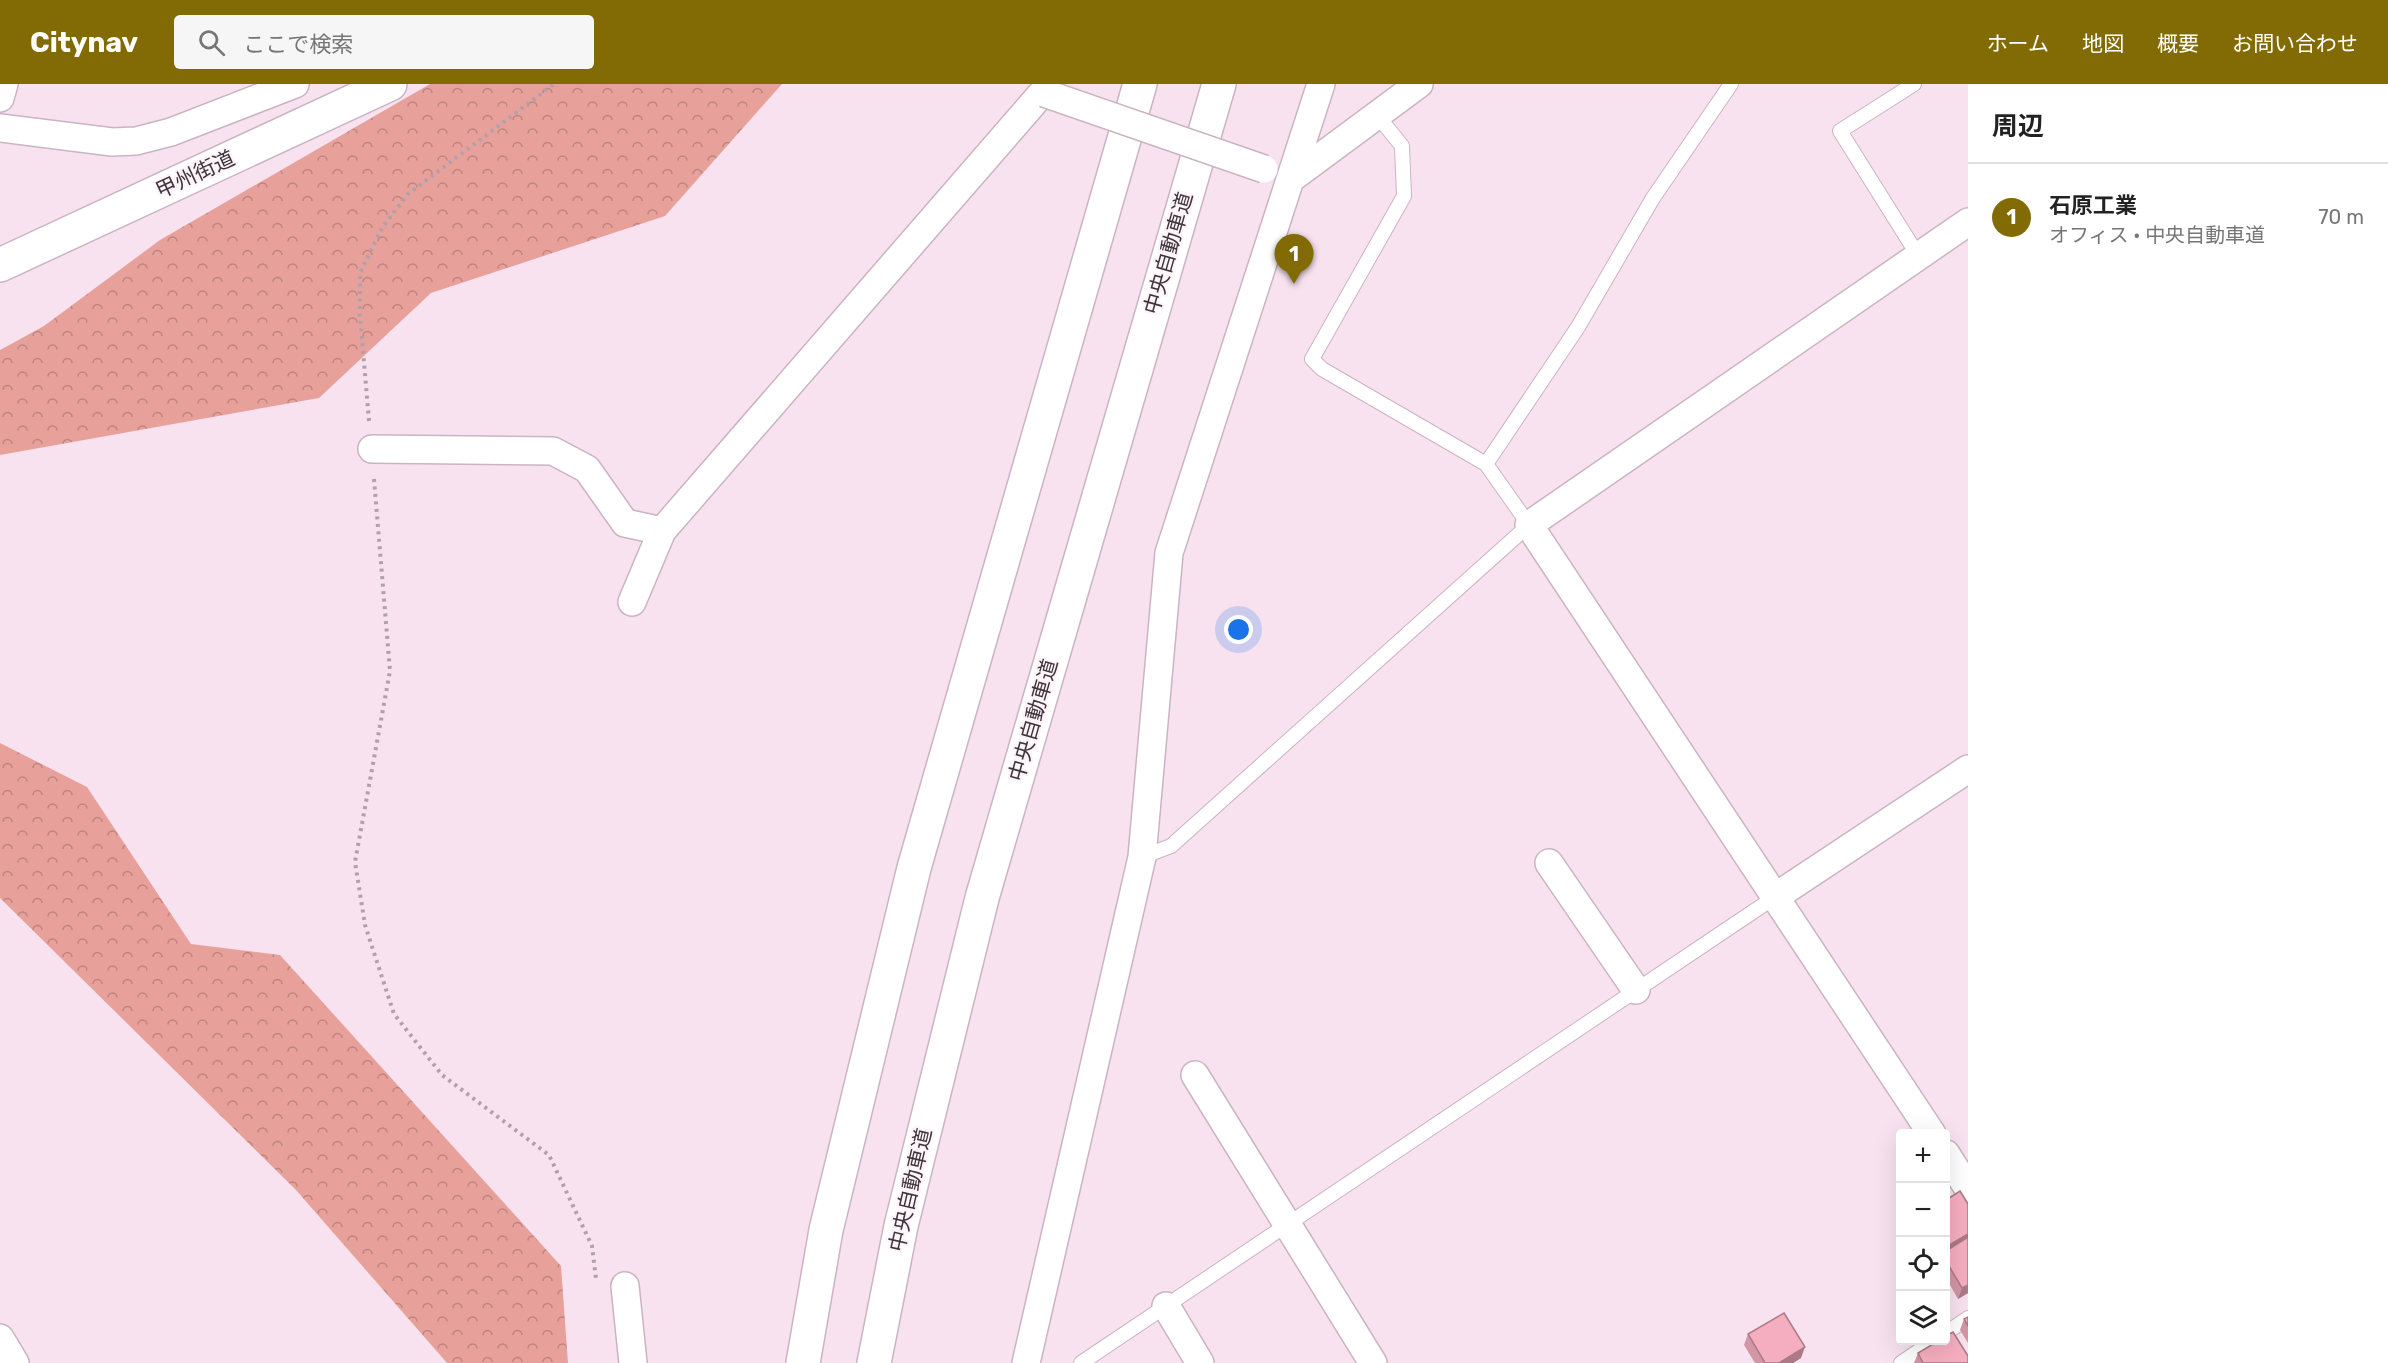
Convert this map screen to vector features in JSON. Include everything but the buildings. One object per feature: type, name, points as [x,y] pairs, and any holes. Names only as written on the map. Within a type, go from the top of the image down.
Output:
[{"type":"highway","name":"甲州街道","points":[[0,265],[390,84]]},
{"type":"highway","points":[[803,1363],[826,1230],[914,868],[1140,84]]},
{"type":"highway","name":"中央自動車道","points":[[874,1363],[901,1226],[982,898],[1168,251],[1219,84]]},
{"type":"street","points":[[0,98],[4,84]]},
{"type":"street","points":[[0,128],[112,142],[136,141],[171,132],[295,84]]},
{"type":"street","points":[[1026,1363],[1142,857],[1169,553],[1321,84]]},
{"type":"street","points":[[1292,178],[1419,84]]},
{"type":"street","points":[[632,602],[662,531],[1045,87],[1292,178]]},
{"type":"street","points":[[1929,1129],[1529,525],[1968,222]]},
{"type":"street","points":[[372,449],[553,451],[587,469],[624,523],[662,531]]},
{"type":"street","points":[[1775,897],[1968,769]]},
{"type":"street","points":[[1549,863],[1636,990]]},
{"type":"street","points":[[1195,1075],[1373,1363]]},
{"type":"street","points":[[1950,1160],[1968,1188]]},
{"type":"street","points":[[625,1286],[633,1363]]},
{"type":"street","points":[[1166,1306],[1200,1363]]},
{"type":"street","points":[[0,1338],[15,1363]]},
{"type":"lane","points":[[1486,464],[1578,327],[1653,198],[1731,84]]},
{"type":"lane","points":[[1914,84],[1840,131],[1919,256]]},
{"type":"lane","points":[[1142,857],[1171,846],[1529,525],[1486,464],[1322,369],[1312,359],[1404,196],[1402,146],[1377,115]]},
{"type":"lane","points":[[1082,1363],[1775,897]]},
{"type":"lane","points":[[1950,1330],[1968,1318]]},
{"type":"lane","points":[[1901,1363],[1929,1345]]},
{"type":"path","points":[[554,84],[408,194],[382,228],[360,273],[360,315],[390,671],[355,861],[364,926],[394,1014],[442,1075],[549,1155],[592,1246],[596,1281]]},
{"type":"green space","points":[[430,84],[782,84],[665,216],[431,293],[319,398],[0,455],[0,350],[44,326],[160,240]]},
{"type":"green space","points":[[0,743],[87,787],[191,944],[280,955],[561,1266],[568,1363],[447,1363],[296,1190],[0,898]]},
{"type":"place","name":"石原工業","points":[[1294,284]]}]
